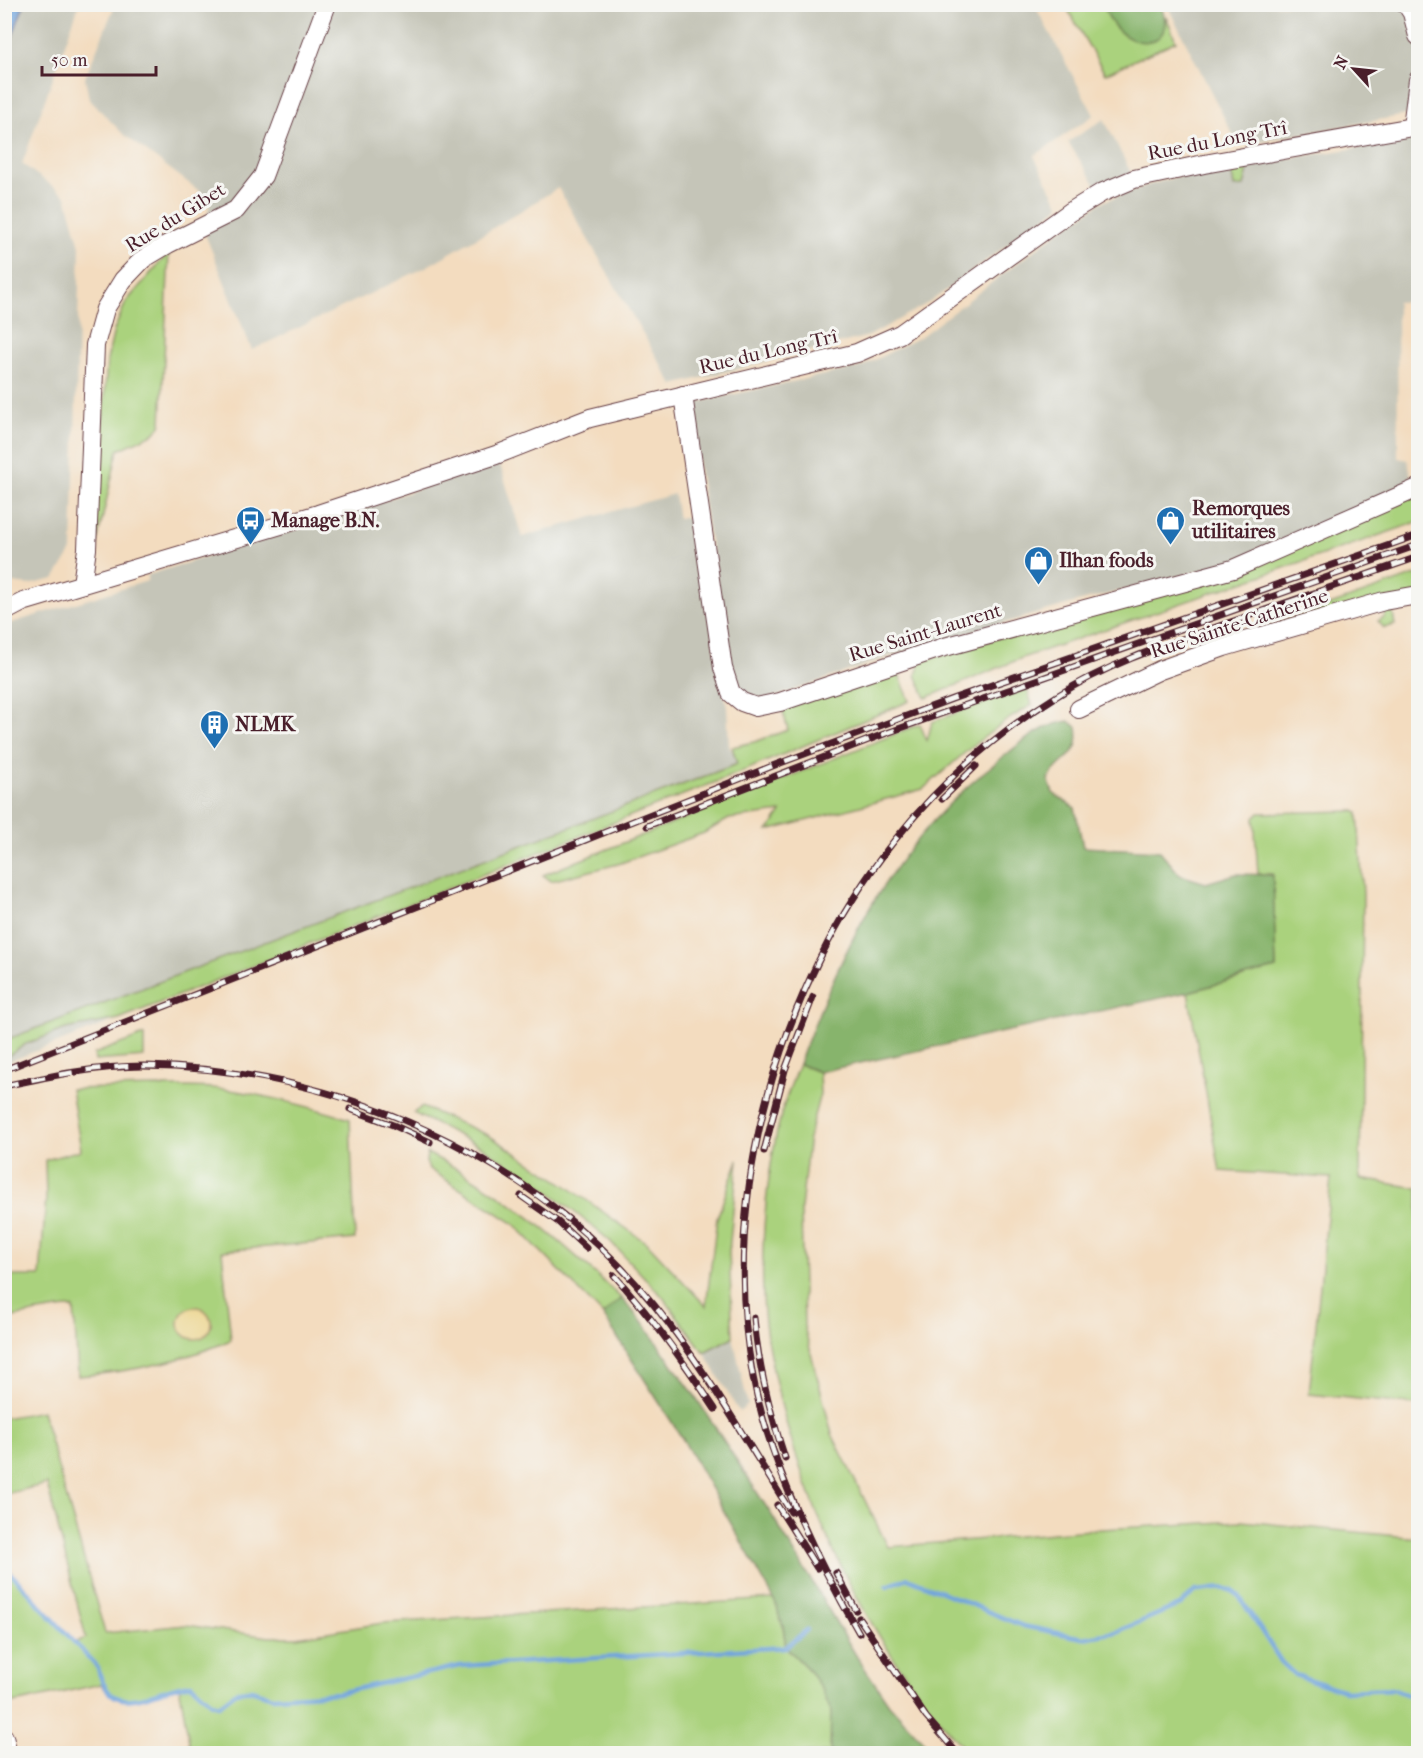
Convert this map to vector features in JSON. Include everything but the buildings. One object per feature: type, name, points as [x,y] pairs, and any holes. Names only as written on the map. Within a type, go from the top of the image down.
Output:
[{"type":"street","name":"Rue du Gibet","points":[[82,584],[87,549],[95,345],[105,309],[123,280],[143,259],[236,210],[263,176],[327,4]]},
{"type":"street","points":[[1406,4],[1412,13],[1419,36]]},
{"type":"street","points":[[1415,126],[1419,80]]},
{"type":"street","name":"Rue du Long Trî","points":[[23,602],[189,554],[415,482],[496,455],[590,418],[830,361],[885,341],[917,323],[1070,212],[1101,193],[1134,179],[1415,126]]},
{"type":"street","name":"Rue Saint-Laurent","points":[[683,395],[723,668],[731,693],[742,702],[756,707],[784,701],[941,648],[1233,568],[1419,488]]},
{"type":"street","name":"Rue Sainte-Catherine","points":[[1079,709],[1160,670],[1224,647],[1384,601],[1419,595]]},
{"type":"street","points":[[4,598],[23,602]]},
{"type":"street","points":[[4,612],[23,602]]},
{"type":"street","points":[[4,1737],[8,1754]]},
{"type":"shaded area","points":[[1034,4],[1094,115],[1034,156],[1060,206],[930,302],[869,336],[673,385],[558,188],[424,268],[252,350],[205,234],[210,199],[122,133],[89,99],[85,78],[115,5]]},
{"type":"shaded area","points":[[24,5],[79,5],[22,164],[66,196],[80,246],[72,551],[54,579],[28,585],[4,582],[4,56]]},
{"type":"shaded area","points":[[1167,5],[1418,5],[1418,113],[1238,145]]},
{"type":"shaded area","points":[[1104,119],[1134,179],[1101,193],[1068,142]]},
{"type":"shaded area","points":[[1418,139],[1418,301],[1397,302],[1398,458],[1408,460],[1412,484],[1237,562],[1073,603],[891,656],[757,703],[740,688],[729,665],[689,404],[861,367],[920,337],[1061,230],[1102,202],[1145,186],[1190,173]]},
{"type":"shaded area","points":[[499,461],[522,537],[674,494],[678,519],[695,516],[718,666],[727,706],[729,745],[738,763],[5,1040],[5,625],[147,581],[148,575],[351,512]]},
{"type":"shaded area","points":[[119,1019],[5,1063],[5,1058],[26,1044],[66,1029]]},
{"type":"shaded area","points":[[733,1337],[748,1405],[739,1412],[704,1352]]},
{"type":"green space","points":[[1065,5],[1104,5],[1165,28],[1166,16],[1176,41],[1105,74]]},
{"type":"green space","points":[[1104,5],[1160,5],[1165,21],[1163,32],[1156,39],[1146,42],[1133,40],[1121,33],[1111,22]]},
{"type":"green space","points":[[1249,167],[1244,186],[1234,187],[1231,170]]},
{"type":"green space","points":[[169,252],[161,424],[155,433],[118,450],[94,555],[107,360],[114,330],[126,302]]},
{"type":"green space","points":[[1418,488],[1418,522],[1022,658],[926,698],[916,675],[921,661],[1233,569]]},
{"type":"green space","points":[[1418,574],[1418,607],[1392,609],[1395,625],[1384,628],[1378,621],[1385,617],[1386,610],[1379,609],[1248,634]]},
{"type":"green space","points":[[897,670],[910,701],[741,772],[119,1019],[66,1029],[26,1044],[5,1058],[5,1040],[737,764],[732,747],[788,730],[782,708]]},
{"type":"green space","points":[[1026,686],[1032,705],[975,744],[923,789],[768,831],[781,812],[729,819],[704,833],[618,864],[551,881],[543,875],[920,724],[927,741],[932,722]]},
{"type":"green space","points":[[1069,721],[1077,727],[1076,745],[1048,779],[1053,793],[1075,808],[1083,847],[1160,851],[1180,875],[1206,883],[1236,874],[1273,875],[1276,968],[1188,992],[819,1072],[799,1064],[835,975],[855,934],[903,857],[932,822],[965,789],[1003,757],[1042,729]]},
{"type":"green space","points":[[1355,811],[1358,813],[1363,894],[1360,1179],[1418,1188],[1418,1405],[1309,1394],[1331,1178],[1220,1171],[1188,992],[1276,968],[1272,874],[1258,874],[1254,818],[1259,813]]},
{"type":"green space","points":[[144,1035],[144,1057],[95,1061],[94,1054]]},
{"type":"green space","points":[[799,1064],[819,1072],[820,1094],[809,1135],[801,1209],[804,1326],[832,1434],[888,1547],[1102,1529],[1241,1521],[1418,1538],[1418,1753],[969,1754],[907,1678],[880,1638],[856,1595],[815,1507],[798,1462],[780,1401],[765,1325],[764,1226],[772,1156],[784,1105]]},
{"type":"green space","points":[[206,1087],[239,1091],[287,1101],[350,1119],[355,1239],[222,1251],[231,1340],[194,1354],[156,1364],[117,1372],[78,1376],[74,1308],[5,1318],[4,1276],[40,1276],[46,1198],[45,1160],[81,1150],[71,1089]]},
{"type":"green space","points":[[422,1107],[488,1135],[564,1184],[648,1244],[706,1306],[717,1218],[738,1160],[729,1252],[733,1337],[704,1352],[662,1296],[609,1240],[546,1189],[482,1147],[413,1113]]},
{"type":"green space","points":[[427,1153],[480,1183],[530,1218],[576,1256],[621,1298],[603,1315],[513,1223],[429,1169],[426,1162]]},
{"type":"green space","points":[[621,1298],[639,1318],[693,1393],[773,1517],[857,1657],[889,1704],[934,1753],[839,1754],[830,1751],[831,1711],[822,1690],[808,1669],[786,1647],[783,1626],[774,1599],[682,1438],[603,1315]]},
{"type":"green space","points":[[42,1411],[105,1633],[186,1625],[269,1637],[297,1637],[383,1623],[774,1599],[783,1626],[786,1647],[808,1669],[822,1690],[831,1711],[831,1751],[839,1753],[191,1753],[179,1685],[148,1696],[127,1699],[109,1692],[101,1684],[5,1705],[5,1566],[18,1583],[76,1642],[86,1638],[47,1484],[5,1494],[4,1418]]},
{"type":"sand","points":[[195,1307],[206,1312],[211,1323],[206,1334],[195,1339],[184,1334],[179,1323],[184,1312]]},
{"type":"water","points":[[4,5],[24,5],[5,56]]},
{"type":"waterway","points":[[4,1566],[98,1668],[104,1685],[113,1695],[123,1699],[136,1699],[191,1684],[212,1703],[219,1705],[236,1692],[251,1690],[273,1697],[338,1693],[460,1666],[786,1647],[807,1630]]},
{"type":"waterway","points":[[887,1586],[908,1578],[1023,1626],[1083,1638],[1116,1632],[1182,1604],[1195,1591],[1229,1590],[1239,1596],[1282,1663],[1295,1675],[1345,1691],[1392,1689],[1418,1699]]},
{"type":"railway","points":[[4,1070],[775,765],[952,699],[1418,535]]},
{"type":"railway","points":[[647,826],[884,734],[1418,545]]},
{"type":"railway","points":[[859,1633],[826,1573],[782,1476],[753,1377],[744,1308],[744,1237],[752,1166],[768,1095],[790,1026],[819,960],[854,898],[894,841],[930,799],[969,761],[1034,711],[1077,684],[1139,655],[1418,557]]},
{"type":"railway","points":[[942,799],[976,766]]},
{"type":"railway","points":[[764,1151],[785,1070],[813,997]]},
{"type":"railway","points":[[4,1086],[56,1075],[109,1068],[144,1066],[216,1071],[288,1083],[358,1103],[425,1130],[489,1164],[550,1204],[605,1251],[654,1305],[709,1380],[791,1512]]},
{"type":"railway","points":[[350,1109],[430,1142]]},
{"type":"railway","points":[[521,1196],[558,1222],[586,1248]]},
{"type":"railway","points":[[614,1275],[667,1340],[715,1409]]},
{"type":"railway","points":[[754,1318],[765,1389],[785,1458]]},
{"type":"railway","points":[[777,1505],[817,1568]]},
{"type":"railway","points":[[836,1573],[856,1610]]},
{"type":"railway","points":[[859,1618],[926,1717],[958,1754]]},
{"type":"place","name":"Manage B.N.","points":[[250,546]]},
{"type":"place","name":"Remorques utilitaires","points":[[1171,546]]},
{"type":"place","name":"Ilhan foods","points":[[1038,586]]},
{"type":"place","name":"NLMK","points":[[214,750]]}]
